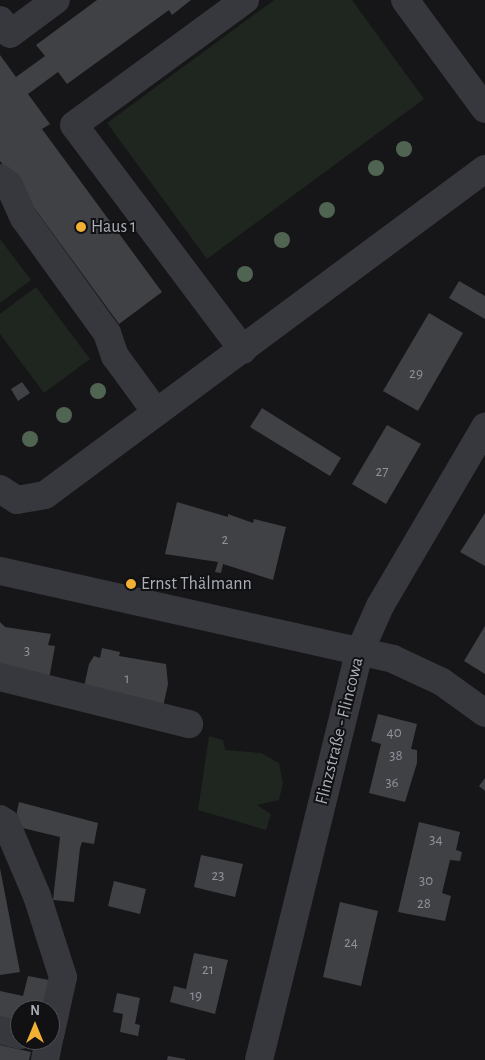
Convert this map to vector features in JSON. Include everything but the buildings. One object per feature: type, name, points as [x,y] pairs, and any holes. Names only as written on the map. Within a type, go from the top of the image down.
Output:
[{"type":"street","points":[[0,20],[10,34],[56,0]]},
{"type":"street","points":[[243,350],[74,125],[245,0]]},
{"type":"street","points":[[406,0],[485,109]]},
{"type":"street","points":[[0,489],[17,500],[45,496],[485,169]]},
{"type":"street","points":[[0,178],[9,185],[24,218],[107,332],[115,356],[156,412]]},
{"type":"street","name":"Flinzstraße - Flincowa","points":[[259,1060],[359,653],[380,606],[485,427]]},
{"type":"street","points":[[0,571],[359,653],[393,659],[442,682],[485,714]]},
{"type":"street","points":[[0,677],[189,724]]},
{"type":"street","points":[[0,819],[6,823],[37,896],[63,977],[58,1000]]},
{"type":"shaded area","points":[[274,0],[352,0],[424,99],[207,259],[107,123]]},
{"type":"shaded area","points":[[0,239],[31,280],[0,303]]},
{"type":"shaded area","points":[[36,287],[90,359],[44,393],[0,334],[0,314]]},
{"type":"shaded area","points":[[209,736],[223,740],[225,750],[261,753],[279,763],[283,783],[279,800],[257,805],[271,814],[266,830],[198,810]]},
{"type":"place","name":"Haus 1","points":[[81,227]]},
{"type":"place","name":"Ernst Thälmann","points":[[131,584]]}]
